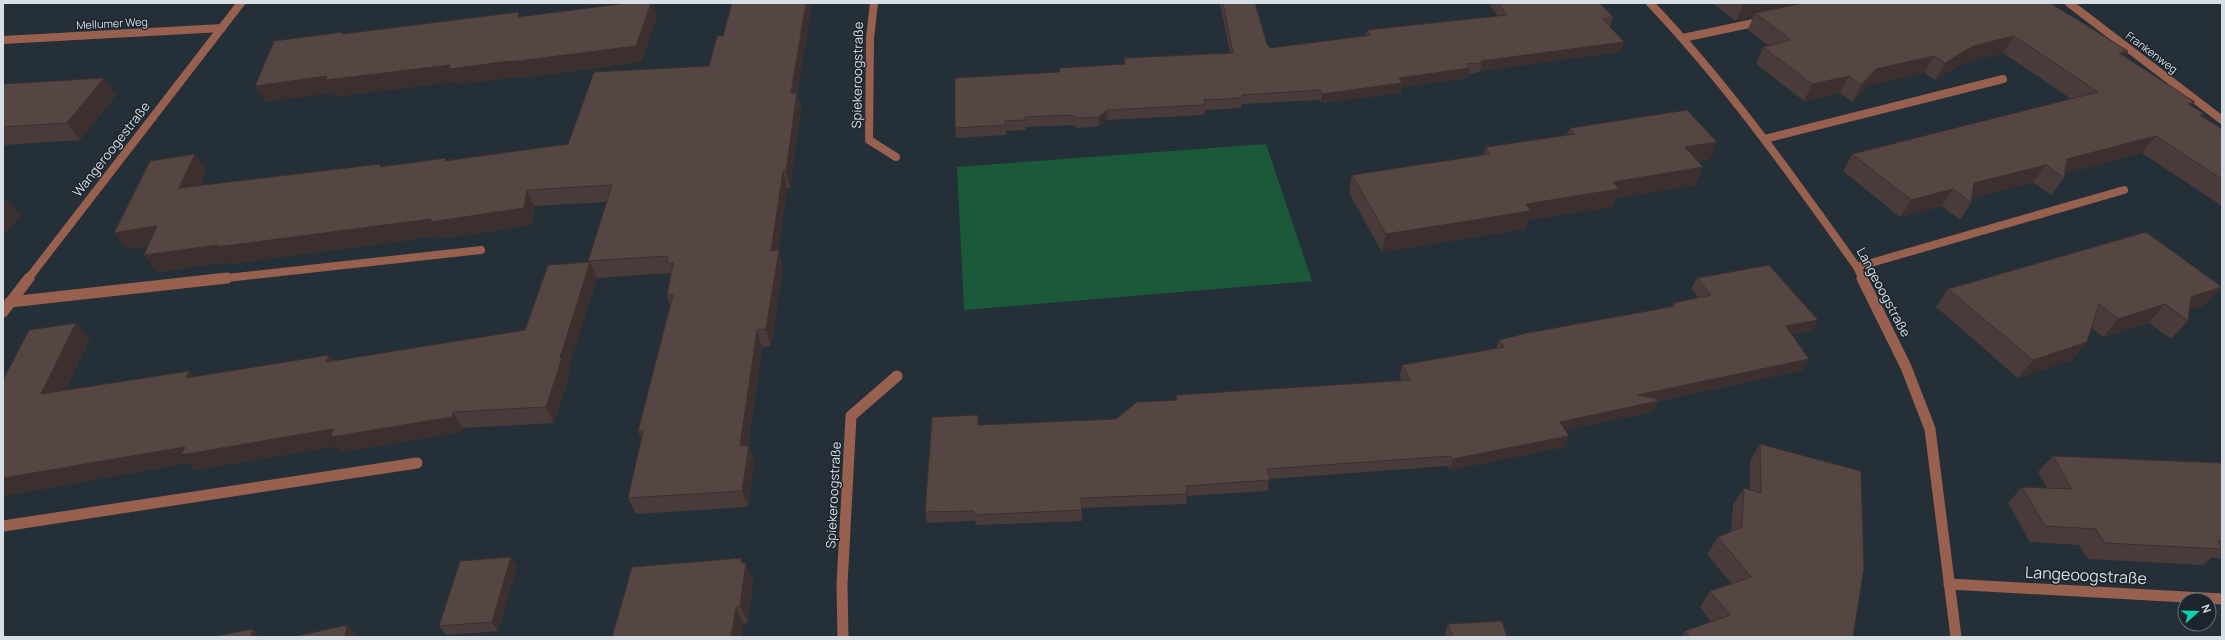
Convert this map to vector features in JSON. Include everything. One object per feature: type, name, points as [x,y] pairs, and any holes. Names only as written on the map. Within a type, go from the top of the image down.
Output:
[{"type":"street","name":"Wangeroogestraße","points":[[3,312],[241,3]]},
{"type":"street","name":"Spiekeroogstraße","points":[[874,3],[870,38],[869,140],[896,157]]},
{"type":"street","name":"Langeoogstraße","points":[[1650,3],[1683,38],[1766,139],[1857,267],[1906,367],[1930,429],[1956,637]]},
{"type":"street","name":"Frankenweg","points":[[2069,3],[2222,120]]},
{"type":"street","points":[[1683,38],[1768,20]]},
{"type":"street","name":"Mellumer Weg","points":[[3,40],[222,28]]},
{"type":"street","points":[[1766,139],[2003,79]]},
{"type":"street","points":[[1857,267],[2082,204],[2124,190]]},
{"type":"street","points":[[10,302],[481,250]]},
{"type":"street","name":"Spiekeroogstraße","points":[[843,637],[842,585],[852,416],[897,376]]},
{"type":"street","points":[[3,526],[417,463]]},
{"type":"street","name":"Langeoogstraße","points":[[1949,584],[2222,599]]},
{"type":"green space","points":[[1266,144],[1312,281],[964,310],[957,167]]},
{"type":"building","points":[[628,3],[651,3],[636,46],[449,69],[450,65],[326,80],[327,76],[255,86],[274,41],[519,12],[518,17]]},
{"type":"building","points":[[732,3],[806,3],[791,93],[797,93],[786,171],[783,171],[771,251],[779,250],[766,329],[757,330],[740,446],[749,445],[742,491],[628,498],[643,431],[638,431],[673,295],[667,295],[673,263],[667,263],[668,256],[588,261],[612,185],[527,190],[524,208],[431,222],[431,219],[144,255],[157,226],[114,233],[150,161],[195,154],[179,188],[380,164],[380,167],[446,158],[445,161],[568,144],[594,72],[709,66],[717,36],[723,36]]},
{"type":"building","points":[[1223,3],[1255,3],[1267,44],[1270,48],[1371,35],[1367,30],[1507,15],[1498,3],[1600,3],[1613,17],[1603,19],[1624,42],[1481,61],[1482,63],[1467,64],[1470,68],[1399,78],[1402,83],[1322,94],[1320,90],[1242,95],[1242,98],[1204,100],[1205,105],[1107,110],[1099,117],[1078,118],[1073,115],[1025,117],[1025,120],[1005,121],[1006,125],[955,128],[955,78],[1059,72],[1060,68],[1125,64],[1124,58],[1233,53]]},
{"type":"building","points":[[1803,3],[2050,3],[2128,51],[2119,53],[2195,102],[2188,104],[2204,114],[2200,115],[2222,129],[2222,179],[2156,136],[2067,159],[2064,178],[2046,165],[1974,183],[1971,203],[1953,189],[1911,200],[1852,154],[2098,92],[2014,36],[1973,46],[1945,63],[1934,56],[1876,69],[1861,85],[1849,76],[1812,84],[1763,47],[1791,40],[1755,13]]},
{"type":"building","points":[[104,78],[67,123],[3,127],[3,84]]},
{"type":"building","points":[[1687,110],[1717,142],[1685,147],[1703,167],[1613,182],[1619,189],[1526,204],[1531,211],[1386,234],[1352,175],[1490,154],[1486,147],[1575,134],[1570,128]]},
{"type":"building","points":[[2146,232],[2222,287],[2191,297],[2188,321],[2165,304],[2118,319],[2099,304],[2087,342],[2033,360],[1948,289]]},
{"type":"building","points":[[590,262],[546,407],[453,412],[452,417],[331,437],[333,429],[181,455],[185,447],[3,478],[3,380],[29,330],[76,323],[41,394],[189,371],[186,378],[329,355],[326,362],[525,330],[548,265]]},
{"type":"building","points":[[1769,265],[1818,320],[1786,326],[1809,359],[1638,395],[1658,399],[1658,401],[1560,422],[1569,436],[1453,459],[1451,456],[1267,469],[1270,480],[1186,486],[1187,494],[1081,498],[1082,510],[974,515],[974,511],[925,512],[932,417],[978,415],[978,425],[1116,419],[1137,402],[1177,400],[1176,395],[1411,380],[1402,365],[1504,347],[1499,340],[1527,333],[1675,306],[1673,303],[1711,295],[1697,278]]},
{"type":"building","points":[[1760,444],[1861,471],[1864,568],[1853,637],[1690,637],[1685,631],[1730,615],[1710,591],[1751,577],[1718,537],[1742,527],[1744,488],[1761,493]]},
{"type":"building","points":[[2053,456],[2222,463],[2222,542],[2218,541],[2222,549],[2105,543],[2096,529],[2045,526],[2022,487],[2072,489]]},
{"type":"building","points":[[511,557],[492,622],[439,626],[460,561]]},
{"type":"building","points":[[741,558],[741,563],[746,563],[740,606],[736,607],[731,637],[612,637],[632,567]]},
{"type":"building","points":[[1502,621],[1507,637],[1453,637],[1448,624]]},
{"type":"building","points":[[347,625],[345,637],[292,637]]},
{"type":"building","points":[[253,629],[251,637],[211,637]]}]
